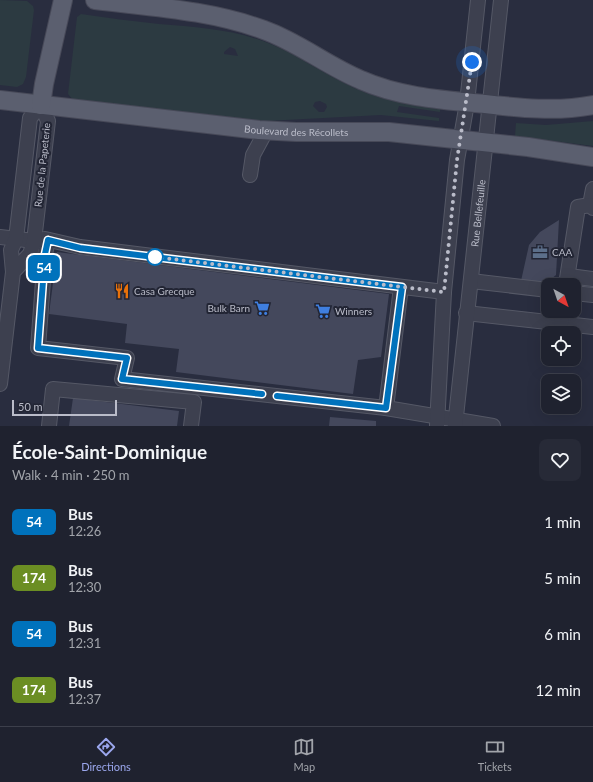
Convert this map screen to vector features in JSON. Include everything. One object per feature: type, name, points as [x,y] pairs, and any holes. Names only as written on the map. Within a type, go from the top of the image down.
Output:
[{"type":"main road","points":[[41,105],[44,84],[63,0]]},
{"type":"main road","points":[[95,0],[188,12],[234,20],[275,34],[344,72],[376,86],[408,95],[467,103],[540,108],[593,105]]},
{"type":"main road","name":"Boulevard des Récollets","points":[[0,100],[266,131],[376,131],[487,142],[593,157]]},
{"type":"street","points":[[437,421],[444,292],[460,139],[467,103],[478,0]]},
{"type":"street","name":"Rue Bellefeuille","points":[[455,423],[466,313],[487,142],[501,0]]},
{"type":"street","name":"Rue de la Papeterie","points":[[0,384],[13,272],[11,250],[16,239],[30,118],[41,105],[48,121],[34,241],[30,254],[13,272]]},
{"type":"street","points":[[250,175],[253,155],[266,131]]},
{"type":"street","points":[[567,278],[578,206],[591,206],[593,189]]},
{"type":"street","points":[[0,237],[34,241],[48,240],[80,248],[444,292]]},
{"type":"street","points":[[48,240],[45,254],[38,348],[127,358],[122,379],[386,408],[437,421],[493,426]]},
{"type":"street","points":[[581,280],[593,279]]},
{"type":"street","points":[[471,281],[541,289]]},
{"type":"street","points":[[386,408],[402,287]]},
{"type":"street","points":[[581,294],[593,295]]},
{"type":"street","points":[[466,313],[541,316]]},
{"type":"street","points":[[565,318],[593,327]]},
{"type":"street","points":[[49,426],[53,389],[194,402],[191,426]]},
{"type":"shaded area","points":[[0,0],[27,1],[33,6],[34,10],[26,77],[23,84],[17,87],[0,85]]},
{"type":"shaded area","points":[[81,14],[225,31],[250,37],[274,45],[355,89],[415,106],[440,109],[440,112],[399,106],[397,112],[439,118],[439,121],[381,115],[266,121],[73,100],[68,94],[77,17]],"holes":[[[230,47],[235,49],[238,56],[224,54],[224,52]],[[320,101],[326,104],[327,107],[324,112],[319,112],[313,106],[315,102]]]},
{"type":"shaded area","points":[[593,121],[593,146],[515,136],[516,123],[546,125]]},
{"type":"building","points":[[559,220],[556,275],[552,278],[541,278],[541,284],[521,281],[529,245],[540,232]]},
{"type":"building","points":[[57,252],[389,294],[381,357],[358,360],[353,394],[176,372],[179,349],[125,343],[127,324],[49,314]]},
{"type":"building","points":[[73,398],[179,411],[177,426],[69,426]]},
{"type":"building","points":[[330,417],[376,421],[376,426],[329,426]]},
{"type":"bus line","name":"54","points":[[262,394],[122,379],[127,358],[38,348],[45,254],[48,240],[80,248],[402,287],[386,408],[277,396]]},
{"type":"place","name":"CAA","points":[[540,252]]},
{"type":"place","name":"Casa Grecque","points":[[122,291]]},
{"type":"place","name":"Bulk Barn","points":[[262,308]]},
{"type":"place","name":"Winners","points":[[323,311]]},
{"type":"route","points":[[155,257],[444,292],[457,160],[467,103],[472,62]]}]
